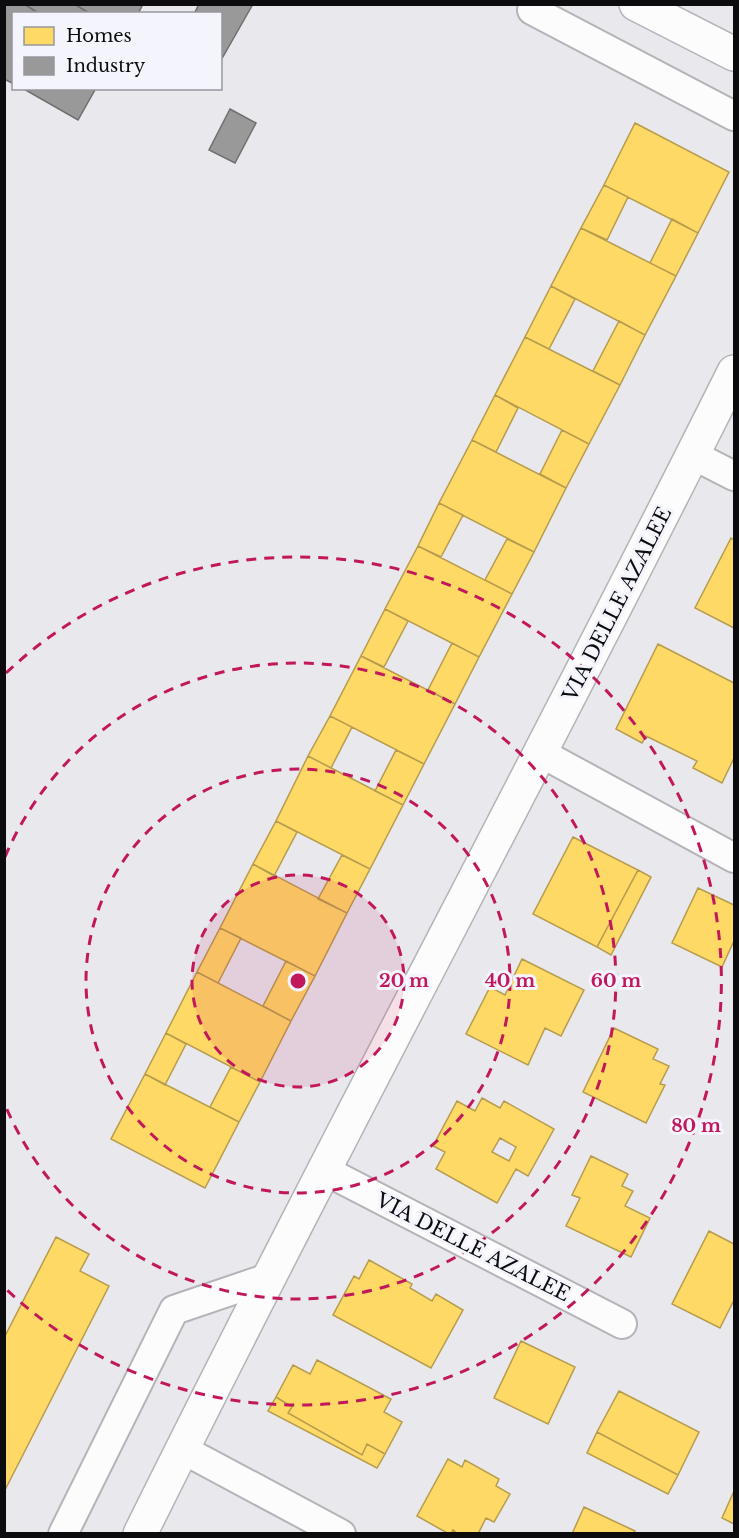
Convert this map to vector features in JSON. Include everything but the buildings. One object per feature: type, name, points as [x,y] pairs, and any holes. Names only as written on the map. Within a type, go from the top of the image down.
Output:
[{"type":"street","points":[[535,4],[532,10],[735,116]]},
{"type":"street","points":[[636,4],[735,54]]},
{"type":"street","name":"VIA DELLE AZALEE","points":[[140,1533],[324,1170],[541,753],[735,372]]},
{"type":"street","points":[[693,455],[735,477]]},
{"type":"street","points":[[541,753],[735,858]]},
{"type":"street","name":"VIA DELLE AZALEE","points":[[324,1170],[622,1324]]},
{"type":"street","points":[[63,1533],[174,1310],[271,1277]]},
{"type":"street","points":[[182,1449],[341,1533]]}]
